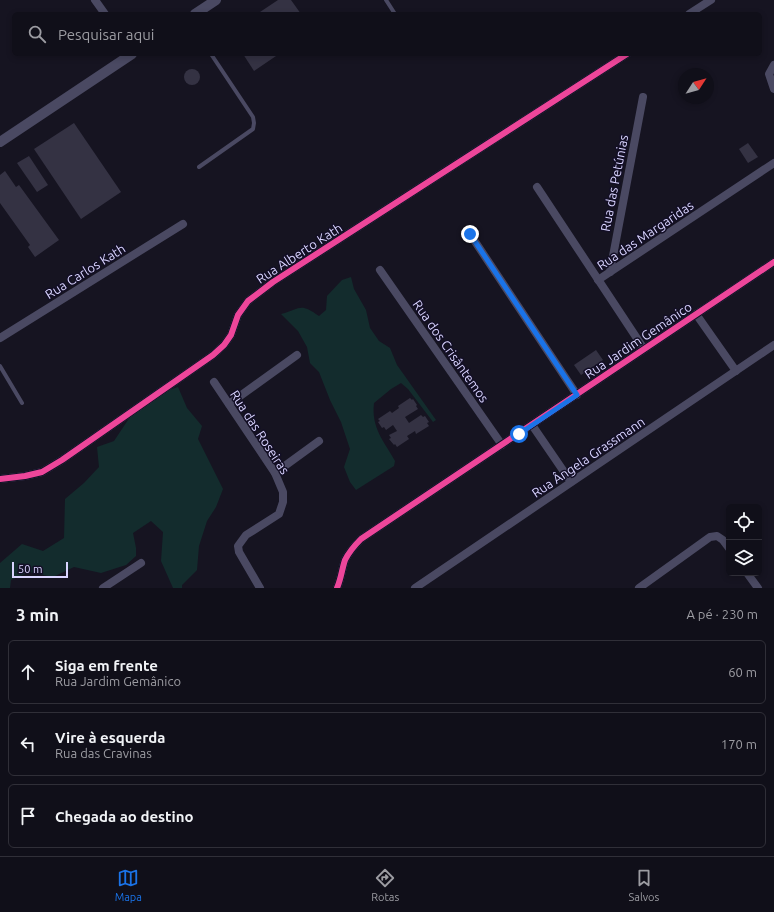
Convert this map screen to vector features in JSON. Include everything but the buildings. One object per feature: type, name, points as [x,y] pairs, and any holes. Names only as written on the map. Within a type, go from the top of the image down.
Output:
[{"type":"street","points":[[94,0],[103,12]]},
{"type":"street","points":[[198,12],[216,0]]},
{"type":"street","points":[[692,12],[711,0]]},
{"type":"street","points":[[0,142],[129,56]]},
{"type":"street","name":"Rua Alberto Kath","points":[[0,479],[42,472],[62,460],[219,350],[231,335],[238,315],[248,301],[273,282],[624,56]]},
{"type":"street","points":[[774,65],[769,74],[774,89]]},
{"type":"street","name":"Rua das Petúnias","points":[[610,272],[643,97]]},
{"type":"street","name":"Rua das Margaridas","points":[[644,349],[598,280],[774,163]]},
{"type":"street","points":[[537,187],[598,280]]},
{"type":"street","name":"Rua Carlos Kath","points":[[0,338],[183,224]]},
{"type":"street","points":[[470,234],[577,395]]},
{"type":"street","name":"Rua Jardim Gemânico","points":[[337,588],[342,578],[345,561],[351,550],[360,539],[774,262]]},
{"type":"street","name":"Rua dos Crisântemos","points":[[380,270],[502,445]]},
{"type":"street","points":[[696,314],[736,371]]},
{"type":"street","name":"Rua Ângela Grassmann","points":[[415,588],[774,344]]},
{"type":"street","points":[[229,404],[297,355]]},
{"type":"street","name":"Rua das Roseiras","points":[[214,382],[275,473],[283,492],[283,502],[279,514],[246,535],[238,546],[239,552],[260,588]]},
{"type":"street","points":[[532,425],[571,482]]},
{"type":"street","points":[[275,473],[319,441]]},
{"type":"street","points":[[639,588],[710,538],[717,536],[726,544]]},
{"type":"street","points":[[103,588],[141,563]]},
{"type":"street","points":[[749,576],[758,588]]},
{"type":"lane","points":[[386,0],[394,12]]},
{"type":"lane","points":[[199,167],[253,129],[254,123],[253,117],[212,56]]},
{"type":"lane","points":[[0,366],[22,403]]},
{"type":"green space","points":[[351,277],[354,289],[366,310],[370,328],[379,341],[390,348],[397,365],[436,420],[433,422],[408,389],[401,383],[374,403],[374,420],[376,427],[395,461],[394,466],[356,490],[350,482],[344,467],[350,449],[341,422],[330,400],[319,372],[310,363],[307,347],[298,331],[281,314],[303,308],[319,316],[326,310],[327,296],[342,280]]},
{"type":"green space","points":[[178,387],[187,408],[202,426],[198,439],[223,489],[216,507],[207,521],[199,546],[197,570],[182,585],[182,588],[173,588],[161,561],[163,532],[151,521],[133,533],[136,556],[126,565],[101,573],[74,567],[53,577],[29,572],[11,580],[10,588],[0,588],[0,563],[22,544],[43,551],[64,538],[65,499],[84,483],[99,467],[97,447],[114,441],[130,417],[166,391]]},
{"type":"cycle path","points":[[0,479],[42,472],[62,460],[213,355],[224,345],[231,335],[238,315],[248,301],[273,282],[624,56]]},
{"type":"cycle path","points":[[337,588],[345,560],[348,554],[361,539],[774,262]]},
{"type":"route","points":[[470,234],[577,395],[519,434]]}]
